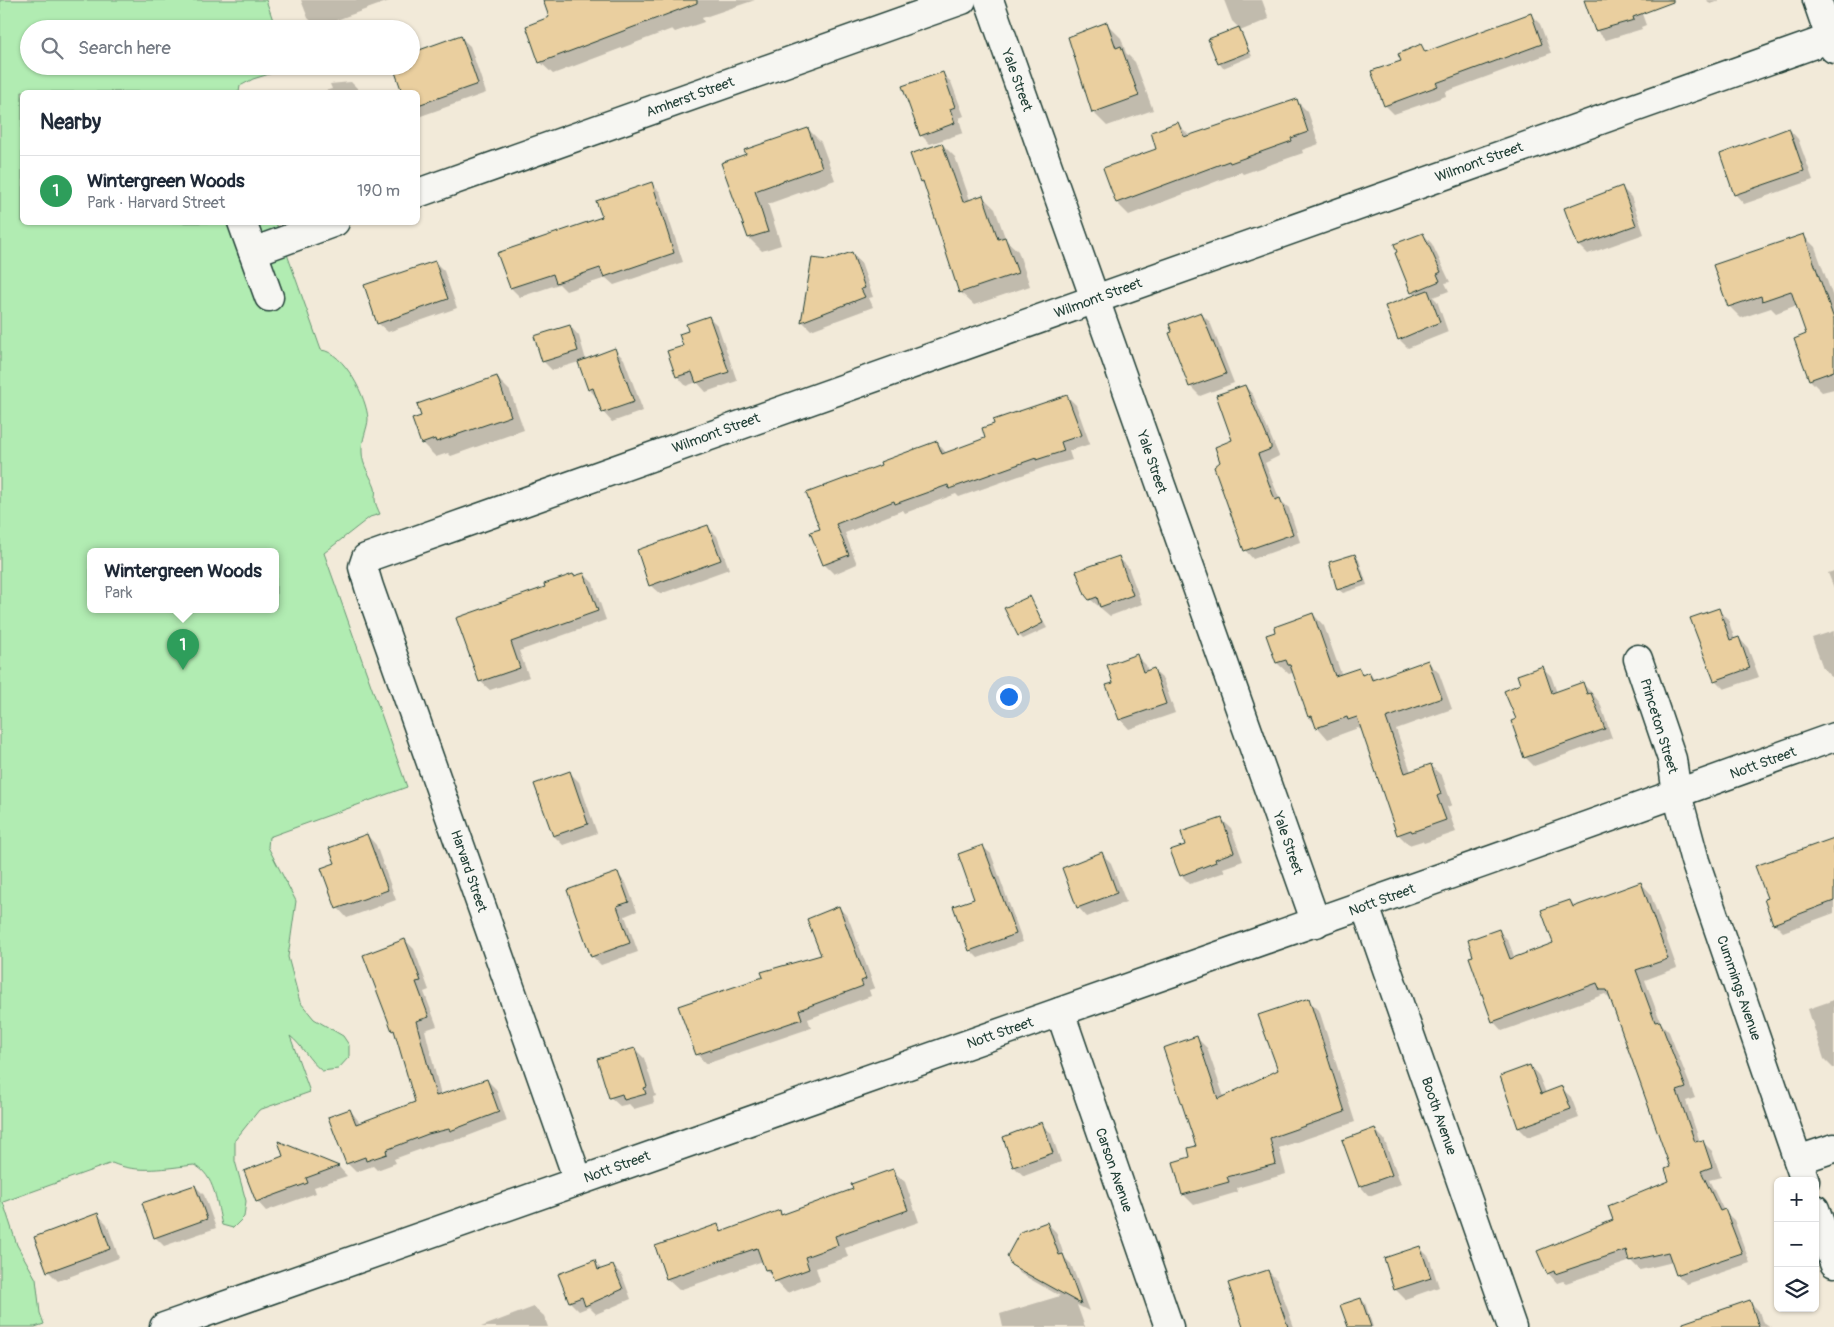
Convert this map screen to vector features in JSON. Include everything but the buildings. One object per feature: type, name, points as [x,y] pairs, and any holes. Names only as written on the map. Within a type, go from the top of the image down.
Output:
[{"type":"street","name":"Amherst Street","points":[[420,192],[962,0]]},
{"type":"street","name":"Yale Street","points":[[989,0],[1316,923]]},
{"type":"street","points":[[1817,0],[1833,41]]},
{"type":"street","name":"Wilmont Street","points":[[364,562],[374,554],[1833,41]]},
{"type":"street","points":[[243,225],[269,297]]},
{"type":"street","points":[[252,252],[327,225]]},
{"type":"street","name":"Harvard Street","points":[[364,562],[368,587],[578,1180]]},
{"type":"street","name":"Princeton Street","points":[[1638,658],[1670,750],[1677,794]]},
{"type":"street","name":"Nott Street","points":[[164,1327],[578,1180],[1365,906],[1834,738]]},
{"type":"street","name":"Cummings Avenue","points":[[1677,794],[1694,861],[1802,1170]]},
{"type":"street","name":"Booth Avenue","points":[[1365,906],[1512,1327]]},
{"type":"street","name":"Carson Avenue","points":[[1060,1012],[1168,1327]]},
{"type":"street","points":[[1802,1170],[1834,1148]]},
{"type":"street","points":[[1819,1220],[1834,1263]]},
{"type":"green space","points":[[0,0],[266,0],[273,20],[20,20],[20,75],[266,75],[240,86],[239,90],[20,90],[20,225],[277,225],[321,350],[330,353],[346,367],[359,388],[367,410],[368,419],[362,457],[375,488],[375,501],[380,514],[370,517],[324,553],[407,787],[269,837],[268,847],[296,901],[288,957],[300,1002],[314,1019],[343,1036],[349,1045],[349,1057],[338,1069],[322,1071],[290,1036],[310,1092],[259,1110],[235,1140],[235,1161],[246,1201],[244,1217],[233,1228],[222,1225],[211,1183],[207,1175],[194,1165],[163,1169],[142,1169],[112,1163],[3,1202],[17,1245],[36,1279],[40,1313],[44,1324],[35,1327],[0,1327]]},
{"type":"place","name":"Wintergreen Woods","points":[[183,670]]}]
